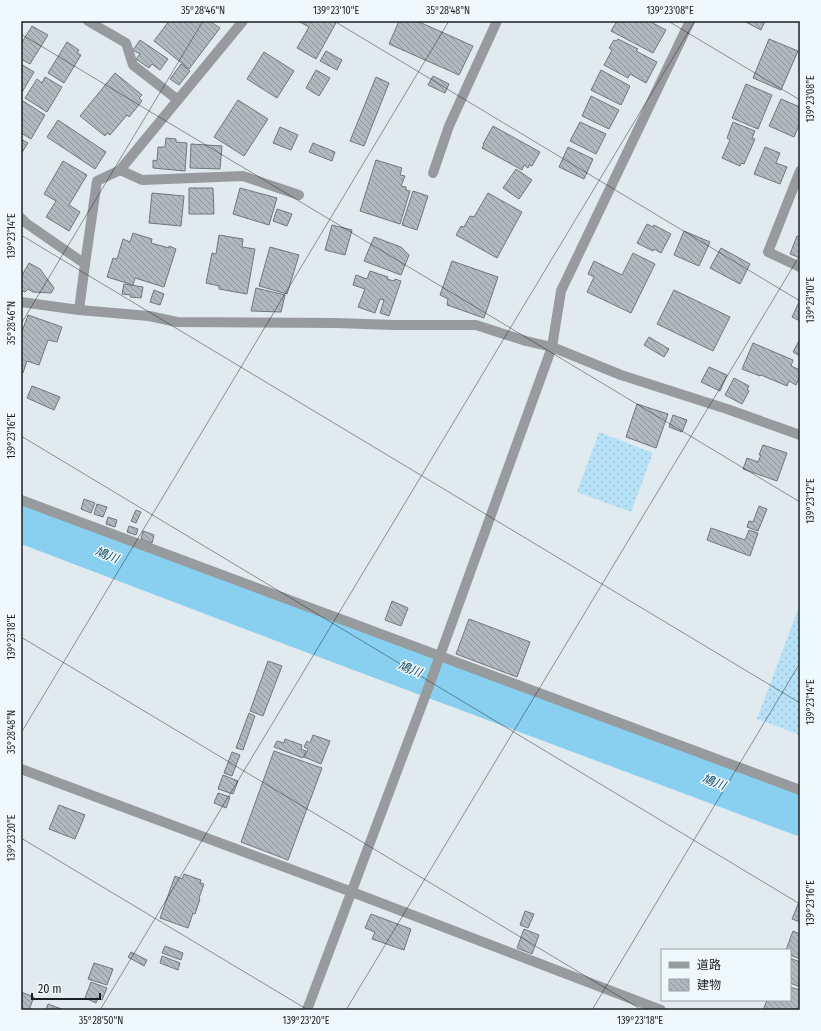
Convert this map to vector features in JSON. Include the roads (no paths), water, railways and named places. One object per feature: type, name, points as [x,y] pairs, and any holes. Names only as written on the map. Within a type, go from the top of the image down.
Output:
[{"type":"street","points":[[88,21],[126,43],[133,64],[178,100]]},
{"type":"street","points":[[79,310],[97,181],[120,170],[243,21]]},
{"type":"street","points":[[433,172],[449,126],[497,21]]},
{"type":"street","points":[[307,1010],[426,694],[552,347],[561,291],[690,21]]},
{"type":"street","points":[[120,170],[142,180],[243,176],[299,195]]},
{"type":"street","points":[[800,171],[768,252],[800,267]]},
{"type":"street","points":[[21,218],[85,264]]},
{"type":"street","points":[[21,302],[79,310],[149,316],[177,322],[476,325],[526,341],[552,347],[621,376],[727,408],[800,435]]},
{"type":"street","points":[[21,500],[438,661],[800,790]]},
{"type":"street","points":[[21,769],[352,892],[661,1010]]},
{"type":"waterway","name":"鳩川","points":[[21,522],[800,815]]}]
